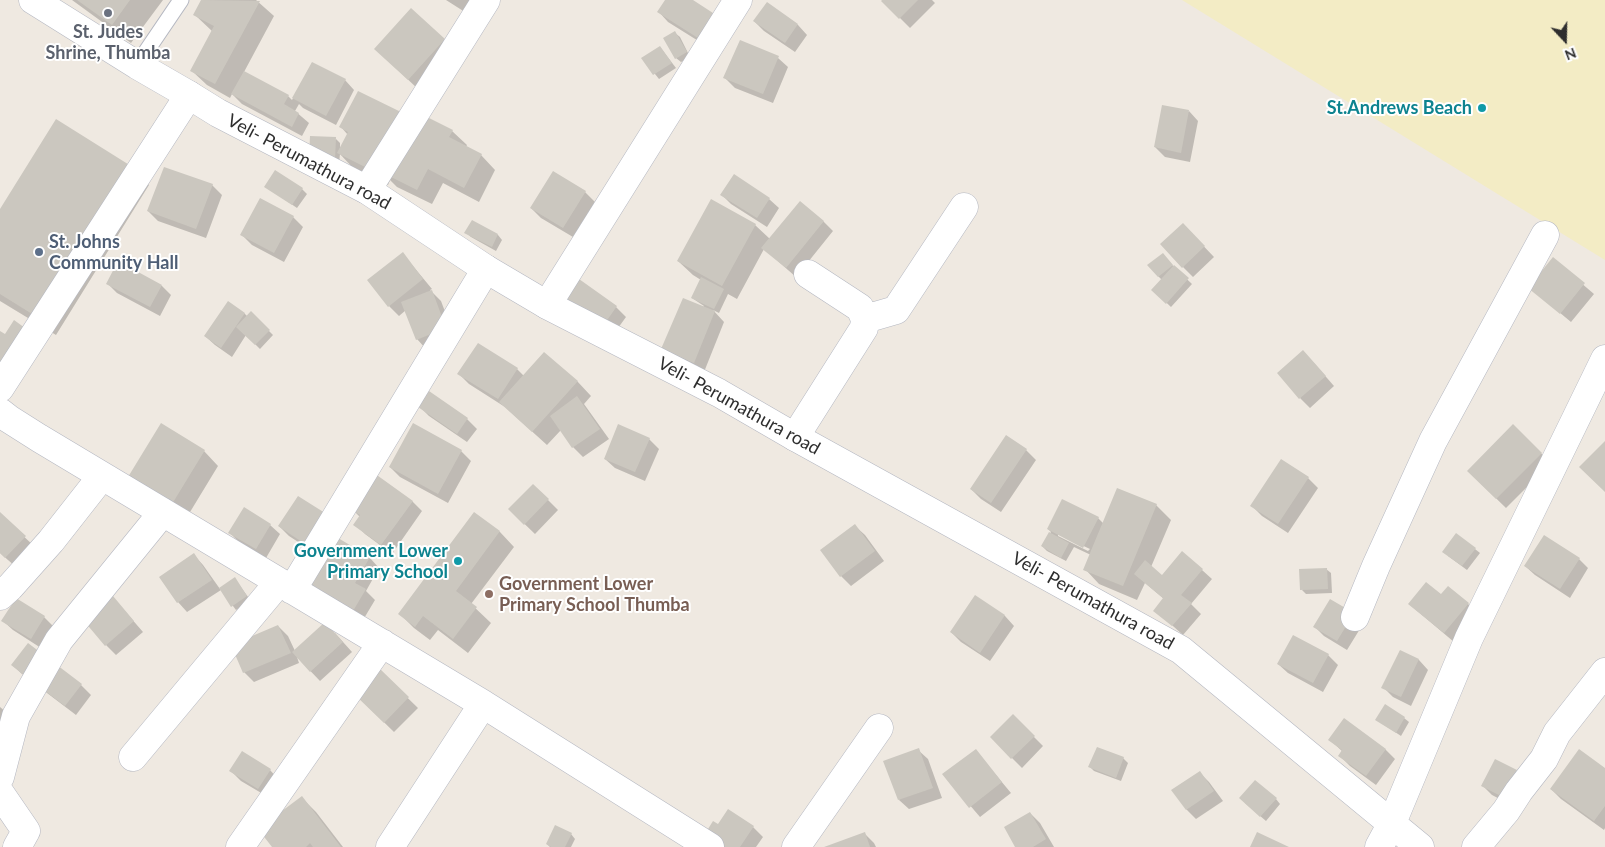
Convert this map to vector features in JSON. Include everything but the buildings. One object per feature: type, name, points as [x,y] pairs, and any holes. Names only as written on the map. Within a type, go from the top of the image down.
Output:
[{"type":"street","name":"Veli- Perumathura road","points":[[33,0],[218,113],[367,190],[486,269],[547,305],[719,393],[795,437],[1182,650],[1420,847]]},
{"type":"street","points":[[367,190],[486,0]]},
{"type":"street","points":[[547,305],[738,0]]},
{"type":"street","points":[[0,388],[189,94]]},
{"type":"street","points":[[865,319],[896,310],[964,207]]},
{"type":"street","points":[[1355,618],[1376,566],[1433,442],[1545,235]]},
{"type":"street","points":[[133,757],[285,586],[486,269]]},
{"type":"street","points":[[795,437],[864,328],[865,319],[860,308],[808,274]]},
{"type":"street","points":[[1379,847],[1392,824],[1469,638],[1605,359]]},
{"type":"street","points":[[0,412],[8,419],[102,476],[483,704],[710,847]]},
{"type":"street","points":[[0,596],[51,541],[102,476]]},
{"type":"street","points":[[0,777],[16,716],[59,640],[163,512]]},
{"type":"street","points":[[240,847],[382,644]]},
{"type":"street","points":[[1476,847],[1506,811],[1544,759],[1557,733],[1605,672]]},
{"type":"street","points":[[390,847],[483,704]]},
{"type":"street","points":[[796,847],[879,728]]},
{"type":"street","points":[[0,793],[26,831],[17,847]]},
{"type":"lane","points":[[137,65],[181,0]]},
{"type":"sand","name":"St.Andrews Beach","points":[[1182,0],[1605,0],[1605,260],[1535,217]]},
{"type":"place","name":"St. Judes Shrine, Thumba","points":[[108,13]]},
{"type":"place","name":"St.Andrews Beach","points":[[1482,108]]},
{"type":"place","name":"St. Johns Community Hall","points":[[39,252]]},
{"type":"place","name":"Government Lower Primary School","points":[[458,561]]},
{"type":"place","name":"Government Lower Primary School Thumba","points":[[489,594]]}]
